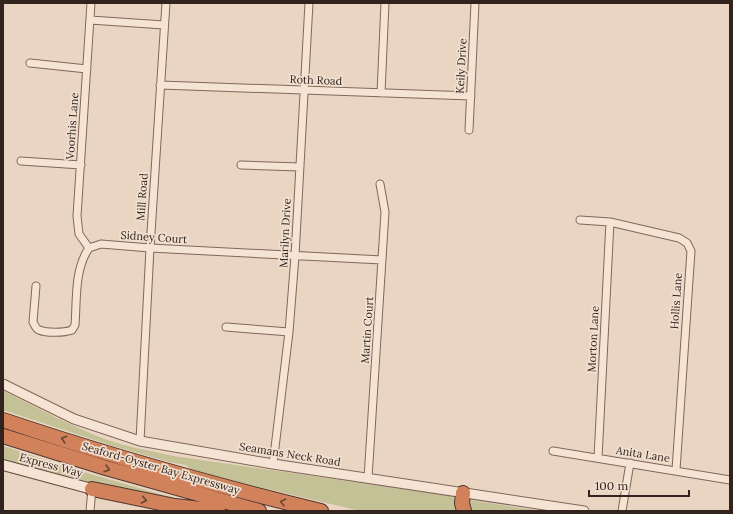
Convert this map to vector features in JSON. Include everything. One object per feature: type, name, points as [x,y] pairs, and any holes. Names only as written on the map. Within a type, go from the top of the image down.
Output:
[{"type":"highway","name":"Seaford-Oyster Bay Expressway","points":[[3,420],[103,452],[234,489],[321,511]]},
{"type":"highway","name":"Seaford-Oyster Bay Expressway","points":[[3,436],[106,468],[258,511]]},
{"type":"highway","points":[[92,489],[172,505],[218,511]]},
{"type":"highway","points":[[463,493],[462,503],[464,511]]},
{"type":"main road","name":"Express Way","points":[[3,464],[92,489]]},
{"type":"street","name":"Voorhis Lane","points":[[88,248],[79,234],[77,216],[91,3]]},
{"type":"street","name":"Mill Road","points":[[140,441],[150,248],[166,3]]},
{"type":"street","name":"Marilyn Drive","points":[[273,464],[289,332],[296,256],[309,3]]},
{"type":"street","points":[[381,93],[385,3]]},
{"type":"street","name":"Keily Drive","points":[[469,130],[475,3]]},
{"type":"street","points":[[90,20],[164,25]]},
{"type":"street","points":[[30,63],[87,69]]},
{"type":"street","name":"Roth Road","points":[[160,85],[471,96]]},
{"type":"street","points":[[21,162],[81,165]]},
{"type":"street","points":[[241,165],[300,167]]},
{"type":"street","name":"Martin Court","points":[[368,478],[385,212],[380,184]]},
{"type":"street","name":"Hollis Lane","points":[[580,220],[610,222],[679,238],[687,243],[690,251],[676,470]]},
{"type":"street","name":"Morton Lane","points":[[598,458],[610,222]]},
{"type":"street","name":"Sidney Court","points":[[88,248],[101,244],[150,248],[382,260]]},
{"type":"street","points":[[36,286],[33,322],[35,327],[40,330],[65,332],[72,330],[75,325],[79,270],[83,256],[88,248]]},
{"type":"street","points":[[226,327],[289,332]]},
{"type":"street","name":"Seamans Neck Road","points":[[3,384],[74,419],[140,441],[273,464],[584,511]]},
{"type":"street","name":"Anita Lane","points":[[553,451],[730,480]]},
{"type":"street","points":[[622,511],[630,463]]},
{"type":"street","points":[[90,511],[92,489]]},
{"type":"shaded area","points":[[3,391],[79,428],[105,439],[139,449],[174,456],[450,496],[454,498],[459,511],[360,511],[192,471],[186,465],[169,462],[107,444],[3,410]]},
{"type":"shaded area","points":[[3,446],[70,468],[191,503],[96,487],[91,482],[3,460]]},
{"type":"shaded area","points":[[469,500],[542,511],[466,511]]}]
